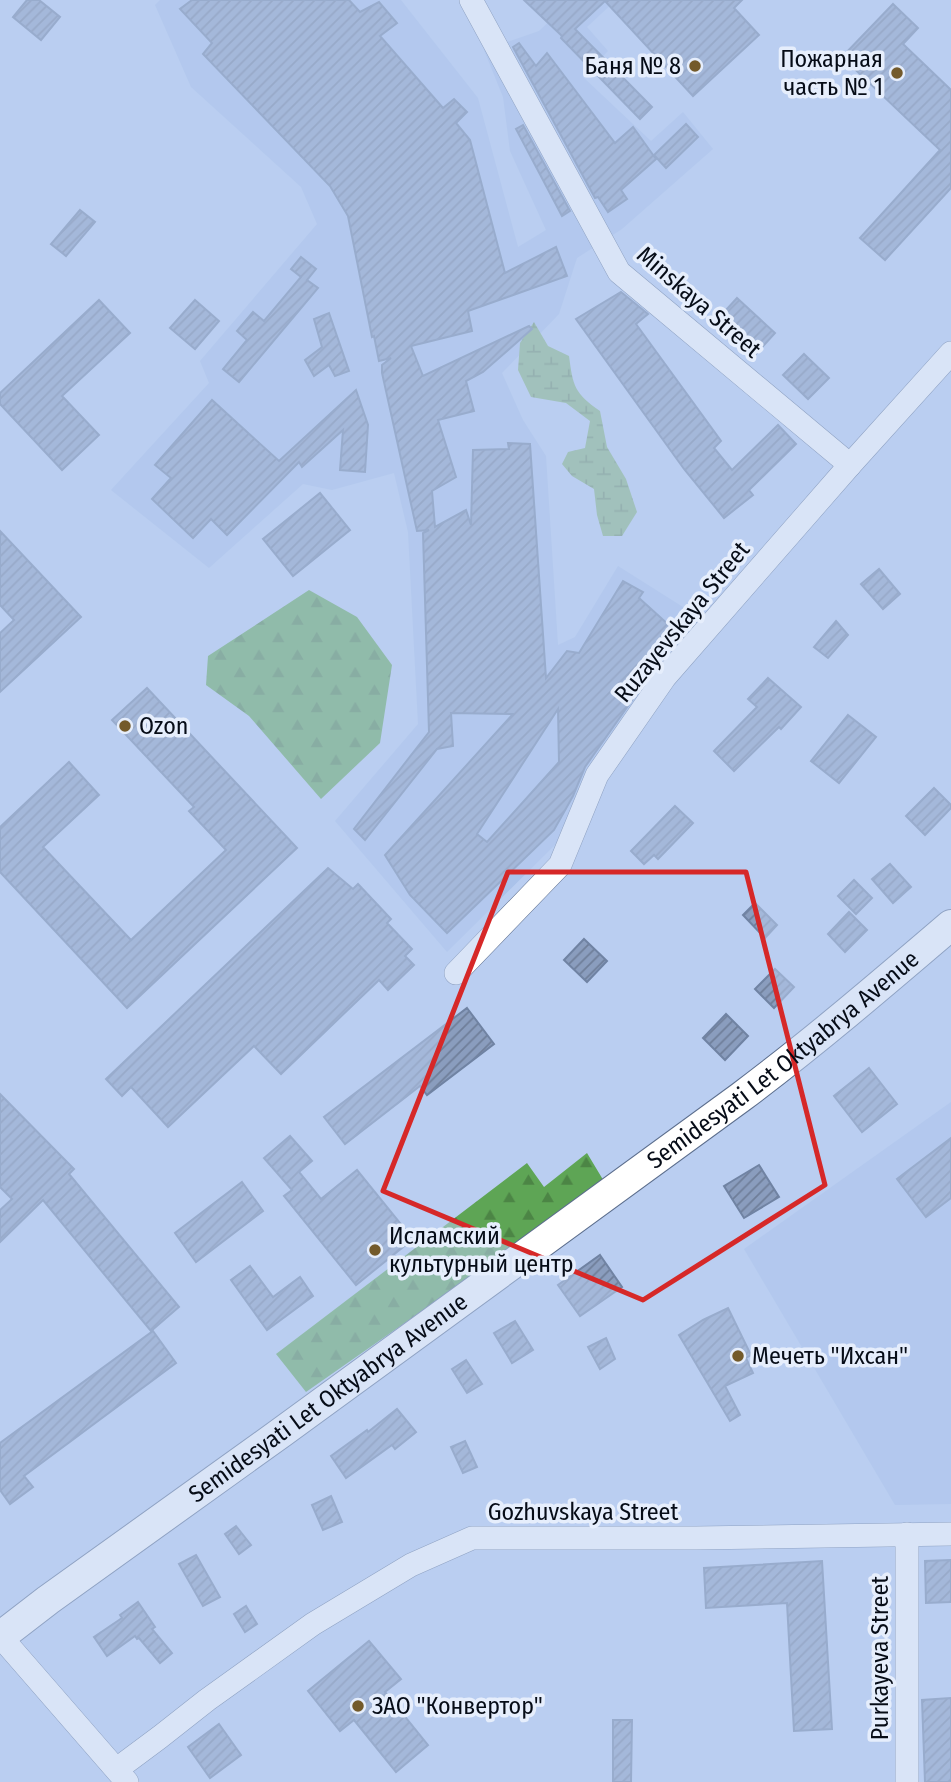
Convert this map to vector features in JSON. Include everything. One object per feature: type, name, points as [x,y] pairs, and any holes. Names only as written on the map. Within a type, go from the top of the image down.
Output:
[{"type":"main road","name":"Semidesyati Let Oktyabrya Avenue","points":[[0,1637],[752,1089],[863,1001],[951,925]]},
{"type":"street","name":"Minskaya Street","points":[[471,0],[619,272],[850,465]]},
{"type":"street","name":"Ruzayevskaya Street","points":[[456,973],[560,865],[597,775],[665,677],[951,354]]},
{"type":"street","name":"Purkayeva Street","points":[[907,1534],[907,1782]]},
{"type":"street","name":"Gozhuvskaya Street","points":[[122,1776],[160,1737],[313,1623],[411,1565],[472,1538],[951,1534]]},
{"type":"street","points":[[0,1637],[122,1776]]},
{"type":"highlighted area","points":[[508,872],[746,872],[825,1185],[643,1300],[383,1191]]},
{"type":"shaded area","points":[[160,0],[401,0],[478,98],[518,247],[546,230],[510,151],[503,97],[484,50],[539,31],[571,0],[616,0],[587,27],[608,51],[583,77],[651,141],[683,112],[713,149],[622,229],[577,258],[559,314],[502,373],[523,420],[546,456],[558,645],[575,637],[618,566],[702,619],[597,764],[556,844],[447,952],[335,821],[418,724],[408,532],[394,473],[332,490],[303,484],[209,568],[111,490],[209,383],[200,361],[317,224],[301,187],[191,87],[155,5]]},
{"type":"shaded area","points":[[951,1102],[951,1504],[895,1505],[744,1249]]},
{"type":"green space","points":[[534,322],[548,346],[569,356],[576,388],[600,411],[607,447],[626,479],[637,512],[622,536],[603,536],[594,489],[572,476],[562,464],[568,452],[585,448],[590,421],[566,403],[531,397],[518,370],[520,343]]},
{"type":"green space","points":[[309,590],[357,617],[392,665],[380,743],[321,799],[249,716],[206,685],[208,656]]},
{"type":"green space","points":[[587,1153],[605,1183],[306,1392],[276,1354],[527,1163],[544,1187]]},
{"type":"building","points":[[27,0],[39,0],[60,17],[41,40],[13,17]]},
{"type":"building","points":[[192,0],[349,0],[360,12],[379,2],[397,23],[380,36],[443,108],[454,99],[467,112],[456,123],[470,140],[505,273],[556,247],[567,276],[468,311],[472,331],[411,346],[423,376],[529,326],[532,329],[483,372],[466,381],[474,411],[438,420],[456,477],[432,491],[435,527],[466,510],[471,525],[473,450],[509,449],[508,443],[530,444],[546,678],[567,651],[579,653],[623,581],[643,592],[639,598],[680,635],[585,767],[554,830],[447,933],[410,895],[385,855],[513,714],[451,713],[453,746],[437,749],[365,840],[354,829],[429,732],[423,533],[429,530],[417,531],[382,373],[382,365],[391,358],[379,361],[348,216],[330,186],[203,54],[212,43],[180,9]],"holes":[[[558,709],[559,762],[487,842],[477,834]]]},
{"type":"building","name":"Баня № 8","points":[[524,0],[742,0],[734,8],[759,35],[693,96],[605,1],[575,29],[652,107],[640,119]]},
{"type":"building","name":"Пожарная часть № 1","points":[[893,4],[918,28],[903,44],[951,90],[951,188],[885,260],[860,238],[940,150],[842,57]]},
{"type":"building","points":[[519,43],[536,66],[547,53],[615,143],[633,127],[656,159],[621,190],[627,199],[608,212],[598,197],[595,198],[513,47]]},
{"type":"building","points":[[686,124],[698,137],[666,168],[654,155]]},
{"type":"building","points":[[523,125],[570,211],[562,216],[516,129]]},
{"type":"building","points":[[80,210],[95,222],[66,256],[51,244]]},
{"type":"building","points":[[301,257],[316,269],[307,280],[318,288],[239,382],[223,369],[247,340],[237,331],[253,312],[264,321],[301,277],[291,269]]},
{"type":"building","points":[[621,292],[648,314],[636,324],[721,441],[714,448],[732,470],[778,425],[796,444],[749,490],[753,495],[724,518],[684,469],[576,319]]},
{"type":"building","points":[[737,298],[775,333],[754,356],[716,321]]},
{"type":"building","points":[[99,300],[130,333],[62,396],[99,435],[62,470],[0,404],[0,393]]},
{"type":"building","points":[[195,300],[219,321],[195,349],[170,328]]},
{"type":"building","points":[[329,313],[349,371],[335,376],[329,365],[314,376],[305,360],[322,347],[314,319]]},
{"type":"building","points":[[804,354],[829,378],[808,399],[783,375]]},
{"type":"building","points":[[356,390],[368,425],[365,472],[340,470],[343,430],[302,467],[299,462],[227,535],[211,519],[193,538],[152,499],[171,478],[155,465],[212,400],[279,461]]},
{"type":"building","points":[[320,493],[350,530],[293,576],[263,539]]},
{"type":"building","points":[[0,531],[81,617],[0,692],[0,633],[14,620],[0,605]]},
{"type":"building","points":[[879,569],[900,594],[883,609],[861,584]]},
{"type":"building","points":[[836,621],[848,635],[828,658],[814,647]]},
{"type":"building","points":[[768,678],[801,707],[734,771],[714,751],[757,707],[748,699]]},
{"type":"building","points":[[147,688],[297,848],[127,1008],[0,872],[0,827],[69,762],[99,795],[43,847],[131,940],[226,850],[189,811],[194,807],[112,720]]},
{"type":"building","points":[[848,715],[876,737],[839,783],[811,761]]},
{"type":"building","points":[[934,788],[951,808],[925,835],[906,816]]},
{"type":"building","points":[[675,806],[693,823],[658,859],[654,855],[644,864],[631,851]]},
{"type":"building","points":[[890,864],[911,887],[893,903],[872,879]]},
{"type":"building","points":[[328,868],[353,889],[358,884],[391,919],[387,923],[412,949],[405,956],[414,965],[388,990],[379,980],[281,1074],[254,1046],[168,1127],[131,1087],[122,1096],[106,1079]]},
{"type":"building","points":[[854,880],[872,898],[856,914],[838,896]]},
{"type":"building","points":[[755,903],[777,925],[765,938],[743,915]]},
{"type":"building","points":[[849,912],[867,930],[845,952],[828,934]]},
{"type":"building","points":[[584,939],[607,961],[587,982],[564,960]]},
{"type":"building","points":[[775,969],[794,987],[774,1008],[755,989]]},
{"type":"building","points":[[467,1008],[494,1044],[427,1095],[420,1086],[345,1144],[324,1117]]},
{"type":"building","points":[[726,1014],[748,1036],[725,1060],[703,1038]]},
{"type":"building","points":[[869,1068],[897,1104],[862,1132],[834,1096]]},
{"type":"building","points":[[0,1094],[74,1169],[69,1174],[179,1307],[151,1331],[43,1200],[0,1242],[0,1210],[12,1199],[0,1187]]},
{"type":"building","points":[[290,1136],[312,1161],[299,1172],[321,1199],[357,1170],[413,1239],[356,1285],[284,1196],[292,1190],[264,1158]]},
{"type":"building","points":[[951,1138],[951,1198],[926,1217],[897,1179]]},
{"type":"building","points":[[759,1165],[779,1197],[744,1218],[724,1186]]},
{"type":"building","points":[[242,1182],[263,1211],[196,1262],[175,1233]]},
{"type":"building","points":[[600,1255],[622,1287],[580,1316],[558,1285]]},
{"type":"building","points":[[250,1266],[273,1297],[300,1277],[313,1296],[267,1330],[231,1280]]},
{"type":"building","points":[[728,1308],[751,1355],[746,1358],[753,1373],[725,1386],[740,1415],[730,1421],[679,1335]]},
{"type":"building","points":[[515,1321],[533,1350],[512,1363],[494,1333]]},
{"type":"building","points":[[153,1331],[176,1363],[24,1476],[33,1487],[10,1504],[0,1490],[0,1443]]},
{"type":"building","points":[[606,1338],[615,1359],[600,1369],[588,1347]]},
{"type":"building","points":[[466,1360],[482,1384],[467,1393],[452,1369]]},
{"type":"building","points":[[397,1409],[416,1432],[395,1449],[392,1445],[346,1478],[331,1456]]},
{"type":"building","points":[[465,1441],[477,1467],[463,1473],[451,1447]]},
{"type":"building","points":[[331,1496],[342,1522],[323,1530],[312,1505]]},
{"type":"building","points":[[236,1526],[251,1545],[239,1554],[225,1534]]},
{"type":"building","points":[[196,1555],[220,1597],[203,1606],[179,1564]]},
{"type":"building","points":[[951,1560],[951,1602],[926,1603],[925,1561]]},
{"type":"building","points":[[822,1561],[832,1729],[794,1731],[787,1603],[706,1608],[704,1568]]},
{"type":"building","points":[[138,1602],[155,1627],[152,1629],[172,1653],[160,1663],[135,1636],[107,1656],[94,1637],[122,1618],[120,1615]]},
{"type":"building","points":[[246,1606],[257,1624],[245,1632],[234,1614]]},
{"type":"building","name":"ЗАО \"Конвертор\"","points":[[369,1641],[401,1679],[385,1692],[428,1745],[396,1772],[354,1720],[340,1731],[308,1691]]},
{"type":"building","points":[[951,1698],[951,1782],[925,1782],[922,1700]]},
{"type":"building","points":[[613,1720],[632,1720],[631,1782],[613,1782]]},
{"type":"building","points":[[219,1724],[241,1755],[210,1778],[188,1747]]},
{"type":"place","name":"Баня № 8","points":[[695,66]]},
{"type":"place","name":"Пожарная часть № 1","points":[[897,73]]},
{"type":"place","name":"Ozon","points":[[125,726]]},
{"type":"place","name":"Исламский культурный центр","points":[[375,1250]]},
{"type":"place","name":"Мечеть \"Ихсан\"","points":[[738,1356]]},
{"type":"place","name":"ЗАО \"Конвертор\"","points":[[358,1706]]}]
